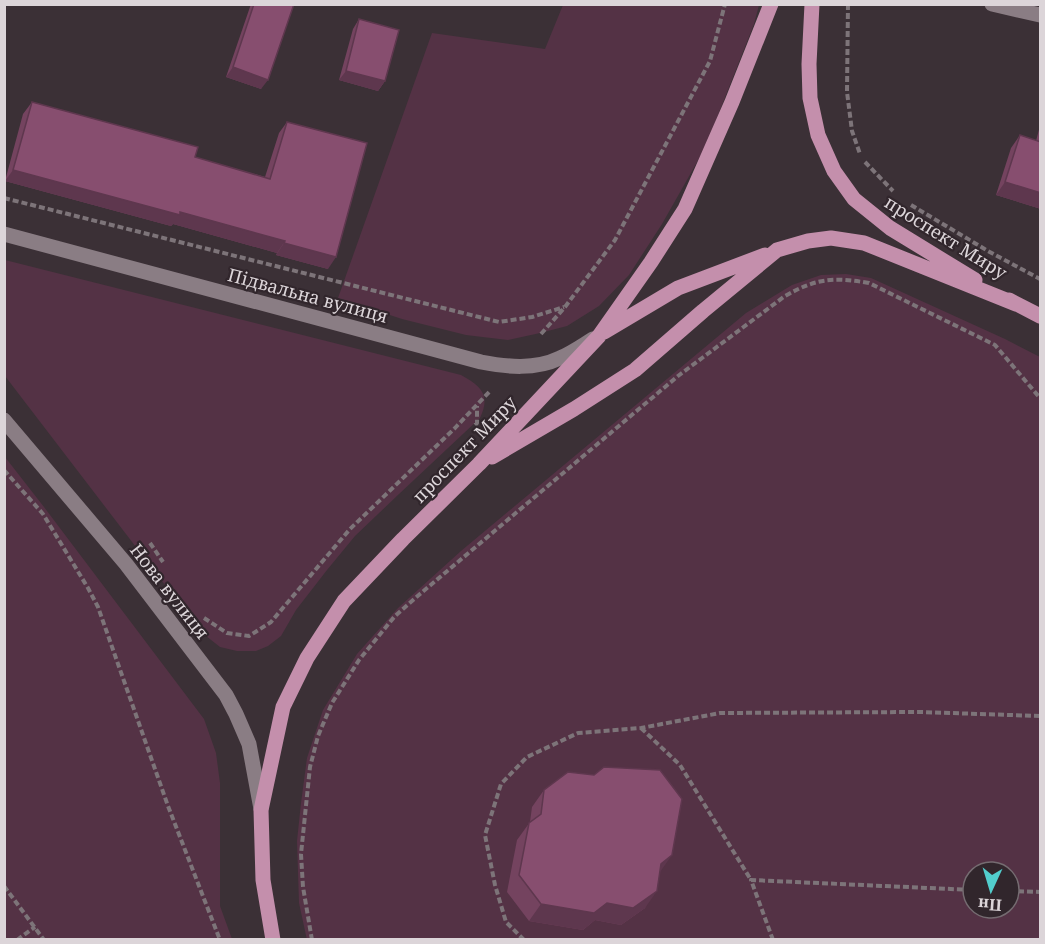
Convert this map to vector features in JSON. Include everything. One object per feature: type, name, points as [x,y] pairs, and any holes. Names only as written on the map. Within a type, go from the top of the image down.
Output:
[{"type":"main road","name":"проспект Миру","points":[[273,939],[263,880],[261,810],[283,707],[307,658],[344,601],[479,464],[598,336],[651,262],[685,209],[732,102],[771,4]]},
{"type":"main road","name":"проспект Миру","points":[[812,4],[810,98],[818,135],[834,171],[854,199],[890,228],[1016,304],[1041,316]]},
{"type":"main road","points":[[598,336],[678,288],[777,250],[808,241],[831,238],[864,243],[1016,304]]},
{"type":"main road","points":[[479,464],[574,410],[635,370],[777,250]]},
{"type":"street","points":[[992,4],[1041,15]]},
{"type":"street","name":"Підвальна вулиця","points":[[4,234],[506,367],[537,365],[559,359],[598,336]]},
{"type":"street","name":"Нова вулиця","points":[[4,420],[126,564],[226,695],[249,744],[261,810]]},
{"type":"path","points":[[4,198],[499,322],[532,317],[565,307],[615,240],[710,61],[725,4]]},
{"type":"path","points":[[849,4],[847,92],[852,131],[861,157],[895,193]]},
{"type":"path","points":[[902,199],[988,251],[1041,279]]},
{"type":"path","points":[[312,939],[303,887],[301,854],[310,767],[318,736],[332,703],[359,660],[395,616],[420,594],[678,376],[785,296],[816,282],[849,280],[868,284],[995,345],[1041,398]]},
{"type":"path","points":[[200,615],[227,633],[249,636],[271,622],[350,529],[477,405]]},
{"type":"path","points":[[4,470],[43,514],[98,607],[168,806],[220,939]]},
{"type":"path","points":[[150,543],[169,570]]},
{"type":"path","points":[[525,939],[506,922],[495,885],[485,835],[501,784],[527,757],[578,733],[641,728],[720,713],[920,712],[1041,716]]},
{"type":"path","points":[[641,728],[680,765],[751,880],[773,939]]},
{"type":"path","points":[[751,880],[961,889]]},
{"type":"path","points":[[4,886],[44,939]]},
{"type":"path","points":[[1021,891],[1041,892]]},
{"type":"path","points":[[17,939],[35,927]]},
{"type":"shaded area","points":[[563,5],[759,5],[754,24],[705,148],[662,224],[629,275],[599,306],[567,326],[508,340],[466,335],[402,319],[338,298],[432,33],[545,49]]},
{"type":"shaded area","points":[[5,260],[461,375],[479,387],[484,397],[483,410],[480,418],[355,536],[296,610],[281,636],[268,646],[256,651],[237,651],[220,647],[201,632],[5,376]]},
{"type":"shaded area","points":[[846,274],[871,278],[1040,357],[1040,939],[307,940],[299,903],[297,841],[307,758],[323,710],[357,654],[398,608],[461,551],[746,313],[792,285],[821,275]]},
{"type":"shaded area","points":[[5,457],[204,719],[216,753],[220,783],[220,906],[232,939],[5,939]]},
{"type":"building","points":[[254,4],[294,4],[268,80],[233,67]]},
{"type":"building","points":[[359,19],[399,30],[385,81],[346,71]]},
{"type":"building","points":[[32,102],[198,147],[195,157],[270,179],[287,122],[367,143],[336,257],[180,212],[180,215],[13,170]]},
{"type":"building","points":[[1020,135],[1041,142],[1041,193],[1005,182]]},
{"type":"building","points":[[604,767],[660,770],[682,799],[672,855],[661,864],[657,891],[633,908],[607,903],[594,913],[541,904],[519,875],[529,823],[541,814],[544,790],[568,772],[594,775]]}]
